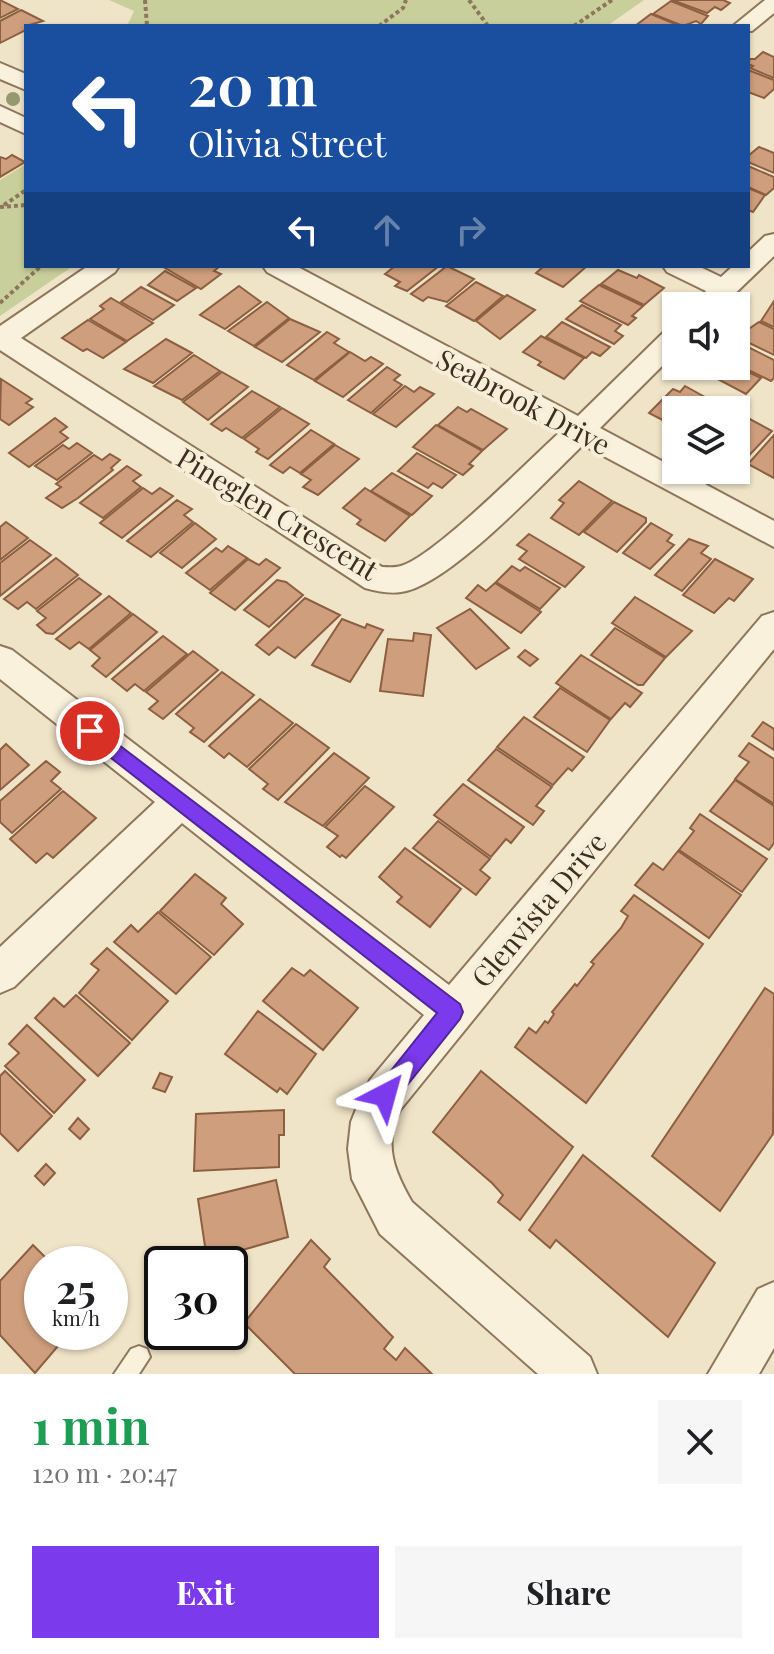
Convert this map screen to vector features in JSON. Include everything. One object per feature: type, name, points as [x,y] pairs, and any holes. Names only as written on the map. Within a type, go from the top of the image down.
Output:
[{"type":"street","points":[[747,24],[774,3]]},
{"type":"street","points":[[0,70],[24,82]]},
{"type":"street","points":[[0,113],[24,126]]},
{"type":"street","points":[[750,264],[774,242]]},
{"type":"street","points":[[0,339],[103,268]]},
{"type":"street","name":"Seabrook Drive","points":[[280,268],[774,535]]},
{"type":"street","points":[[679,268],[709,292]]},
{"type":"street","points":[[720,292],[746,268]]},
{"type":"street","name":"Pineglen Crescent","points":[[0,339],[376,579],[402,580],[423,570],[455,546],[580,431],[662,350]]},
{"type":"street","name":"Glenvista Drive","points":[[573,1374],[396,1218],[374,1179],[369,1149],[372,1122],[385,1095],[452,1012],[774,625]]},
{"type":"street","points":[[0,660],[452,1012]]},
{"type":"street","points":[[0,974],[180,801]]},
{"type":"street","points":[[732,1374],[774,1305]]},
{"type":"path","points":[[145,0],[147,24]]},
{"type":"path","points":[[382,24],[403,8],[406,0]]},
{"type":"path","points":[[469,0],[487,24]]},
{"type":"path","points":[[577,24],[612,0]]},
{"type":"path","points":[[2,206],[24,191]]},
{"type":"path","points":[[2,206],[24,205]]},
{"type":"path","points":[[0,303],[39,268]]},
{"type":"green space","points":[[109,0],[644,0],[610,24],[128,24],[134,11]]},
{"type":"green space","points":[[24,165],[24,268],[70,268],[0,316],[0,180]]},
{"type":"building","points":[[0,0],[18,9],[0,18]]},
{"type":"building","points":[[672,0],[723,0],[730,3],[721,10],[715,7],[707,13]]},
{"type":"building","points":[[671,1],[708,16],[701,24],[696,21],[678,24],[653,14]]},
{"type":"building","points":[[21,10],[43,21],[24,24],[24,31],[0,43],[0,21]]},
{"type":"building","points":[[651,14],[675,24],[638,24]]},
{"type":"building","points":[[763,52],[774,57],[774,78],[750,68],[753,66],[750,59]]},
{"type":"building","points":[[750,71],[774,80],[774,89],[764,98],[750,93]]},
{"type":"building","points":[[759,147],[774,153],[774,173],[750,163],[750,154]]},
{"type":"building","points":[[12,155],[24,163],[0,177],[0,157],[6,159]]},
{"type":"building","points":[[750,167],[774,177],[774,188],[766,195],[750,188]]},
{"type":"building","points":[[750,189],[765,195],[753,212],[750,211]]},
{"type":"building","points":[[165,268],[218,268],[214,271],[221,274],[201,289]]},
{"type":"building","points":[[392,268],[436,268],[407,291],[395,286],[400,282],[385,274]]},
{"type":"building","points":[[444,268],[474,279],[447,302],[428,297],[423,301],[411,294]]},
{"type":"building","points":[[542,268],[585,268],[563,287],[536,273]]},
{"type":"building","points":[[618,270],[637,278],[639,275],[664,288],[644,305],[601,284]]},
{"type":"building","points":[[165,271],[196,288],[177,301],[148,285]]},
{"type":"building","points":[[476,282],[503,296],[474,321],[446,306]]},
{"type":"building","points":[[599,285],[643,306],[632,316],[636,318],[628,325],[580,301]]},
{"type":"building","points":[[239,286],[261,302],[225,329],[200,315]]},
{"type":"building","points":[[141,287],[174,305],[153,320],[121,302]]},
{"type":"building","points":[[507,295],[535,310],[500,339],[476,321]]},
{"type":"building","points":[[111,298],[153,323],[127,341],[90,319],[104,309],[100,306]]},
{"type":"building","points":[[774,301],[774,327],[761,321]]},
{"type":"building","points":[[267,302],[289,318],[254,346],[228,331]]},
{"type":"building","points":[[582,305],[621,325],[615,331],[623,336],[614,344],[566,319]]},
{"type":"building","points":[[290,319],[320,332],[282,362],[255,347]]},
{"type":"building","points":[[88,320],[126,342],[103,358],[87,349],[83,351],[62,338]]},
{"type":"building","points":[[562,322],[610,347],[600,356],[592,352],[586,358],[546,337]]},
{"type":"building","points":[[759,322],[774,329],[774,355],[750,343],[750,328]]},
{"type":"building","points":[[327,332],[339,339],[334,343],[349,352],[314,380],[287,365]]},
{"type":"building","points":[[541,336],[584,358],[564,379],[538,365],[541,362],[523,352]]},
{"type":"building","points":[[166,339],[192,353],[153,383],[124,369]]},
{"type":"building","points":[[750,348],[774,360],[774,378],[771,381],[750,371]]},
{"type":"building","points":[[350,352],[365,361],[371,357],[383,364],[343,397],[315,381]]},
{"type":"building","points":[[194,355],[220,371],[182,400],[154,386]]},
{"type":"building","points":[[387,367],[400,375],[394,380],[402,385],[371,413],[348,400]]},
{"type":"building","points":[[222,372],[248,387],[208,420],[183,402]]},
{"type":"building","points":[[750,373],[761,378],[746,394],[719,380],[750,380]]},
{"type":"building","points":[[1,379],[32,399],[26,403],[33,407],[9,425],[0,419]]},
{"type":"building","points":[[405,386],[414,392],[420,387],[434,394],[396,427],[373,414]]},
{"type":"building","points":[[685,386],[703,396],[666,396],[673,389],[680,392]]},
{"type":"building","points":[[252,391],[280,407],[242,438],[226,428],[222,431],[211,424]]},
{"type":"building","points":[[662,400],[662,420],[649,413]]},
{"type":"building","points":[[458,407],[467,412],[471,409],[507,429],[483,450],[438,425]]},
{"type":"building","points":[[282,408],[309,424],[268,459],[244,439]]},
{"type":"building","points":[[55,418],[67,427],[60,432],[68,438],[29,467],[9,453]]},
{"type":"building","points":[[750,419],[772,431],[750,455]]},
{"type":"building","points":[[436,425],[482,451],[463,475],[413,447]]},
{"type":"building","points":[[311,430],[334,444],[300,473],[290,467],[283,473],[270,465]]},
{"type":"building","points":[[774,435],[774,478],[750,465]]},
{"type":"building","points":[[77,443],[92,453],[57,480],[35,466],[63,445],[69,449]]},
{"type":"building","points":[[335,445],[359,459],[318,495],[303,487],[311,480],[301,474]]},
{"type":"building","points":[[417,453],[456,475],[442,488],[433,483],[428,488],[398,471]]},
{"type":"building","points":[[110,454],[120,460],[111,468],[113,470],[78,498],[62,508],[46,498],[61,487],[56,484],[94,455],[102,460]]},
{"type":"building","points":[[127,466],[141,475],[133,481],[141,487],[103,518],[80,503]]},
{"type":"building","points":[[392,473],[432,496],[412,515],[371,491]]},
{"type":"building","points":[[579,481],[612,501],[579,535],[551,518],[564,503],[559,500]]},
{"type":"building","points":[[143,488],[152,494],[160,488],[173,496],[122,538],[100,523]]},
{"type":"building","points":[[365,488],[410,516],[385,541],[357,524],[361,520],[343,508]]},
{"type":"building","points":[[177,500],[192,509],[184,515],[193,522],[151,557],[127,541]]},
{"type":"building","points":[[614,502],[646,518],[646,522],[617,552],[584,532]]},
{"type":"building","points":[[6,522],[28,538],[0,560],[0,527]]},
{"type":"building","points":[[195,523],[216,539],[182,568],[160,553]]},
{"type":"building","points":[[651,523],[672,535],[667,541],[674,545],[650,569],[623,553]]},
{"type":"building","points":[[529,534],[584,567],[565,587],[519,559],[527,551],[517,545]]},
{"type":"building","points":[[689,539],[708,546],[701,553],[711,559],[682,591],[655,575]]},
{"type":"building","points":[[30,540],[51,555],[0,596],[0,563]]},
{"type":"building","points":[[228,546],[247,558],[210,590],[186,573],[216,548],[222,552]]},
{"type":"building","points":[[56,558],[78,575],[36,609],[27,602],[18,609],[4,599]]},
{"type":"building","points":[[248,559],[259,565],[266,559],[280,568],[235,610],[210,593]]},
{"type":"building","points":[[715,559],[753,579],[734,601],[729,598],[714,613],[683,595]]},
{"type":"building","points":[[512,566],[520,571],[525,567],[560,588],[540,609],[496,582]]},
{"type":"building","points":[[79,578],[101,594],[53,634],[46,633],[37,625],[46,618],[37,611]]},
{"type":"building","points":[[277,580],[286,582],[303,595],[269,627],[244,610]]},
{"type":"building","points":[[495,583],[541,612],[521,633],[466,598],[478,585],[486,591]]},
{"type":"building","points":[[109,596],[131,613],[89,649],[79,642],[70,649],[56,639]]},
{"type":"building","points":[[635,597],[692,631],[666,657],[612,623]]},
{"type":"building","points":[[305,598],[340,615],[295,658],[278,647],[269,655],[256,645]]},
{"type":"building","points":[[470,609],[509,648],[476,669],[437,628]]},
{"type":"building","points":[[133,614],[157,632],[106,677],[92,666],[100,658],[90,650]]},
{"type":"building","points":[[342,619],[365,628],[367,624],[383,630],[350,682],[312,665]]},
{"type":"building","points":[[615,628],[665,658],[643,685],[638,685],[591,655]]},
{"type":"building","points":[[414,633],[431,635],[423,696],[380,691],[388,639],[413,641]]},
{"type":"building","points":[[163,636],[187,654],[144,691],[135,684],[127,691],[112,679]]},
{"type":"building","points":[[525,650],[538,659],[530,666],[518,657]]},
{"type":"building","points":[[193,651],[218,670],[163,719],[149,709],[158,701],[146,692]]},
{"type":"building","points":[[581,655],[642,693],[630,707],[625,703],[611,719],[556,683]]},
{"type":"building","points":[[222,672],[254,695],[204,742],[190,732],[194,728],[176,714]]},
{"type":"building","points":[[560,688],[610,720],[587,752],[534,717]]},
{"type":"building","points":[[260,699],[293,723],[247,767],[229,753],[224,758],[209,746]]},
{"type":"building","points":[[524,717],[584,757],[572,771],[568,768],[553,785],[497,747]]},
{"type":"building","points":[[763,722],[774,729],[774,750],[752,736]]},
{"type":"building","points":[[296,724],[329,748],[278,800],[263,789],[268,784],[249,769]]},
{"type":"building","points":[[749,743],[774,759],[774,804],[735,779],[749,762],[739,756]]},
{"type":"building","points":[[6,744],[29,765],[0,790],[0,750]]},
{"type":"building","points":[[496,749],[552,787],[536,806],[544,811],[533,825],[468,780]]},
{"type":"building","points":[[334,753],[369,778],[323,826],[285,802]]},
{"type":"building","points":[[46,761],[60,772],[51,781],[61,789],[12,833],[0,822],[0,801]]},
{"type":"building","points":[[735,780],[774,806],[774,843],[769,850],[710,811]]},
{"type":"building","points":[[463,784],[524,827],[511,843],[506,839],[491,857],[434,815]]},
{"type":"building","points":[[365,786],[394,807],[346,858],[340,857],[327,847],[338,836],[325,827]]},
{"type":"building","points":[[63,791],[96,818],[53,858],[47,853],[36,863],[10,839]]},
{"type":"building","points":[[700,814],[767,859],[742,892],[679,850],[694,831],[690,828]]},
{"type":"building","points":[[438,821],[490,859],[480,870],[490,878],[476,895],[413,848]]},
{"type":"building","points":[[405,848],[461,889],[430,927],[397,902],[402,897],[379,877]]},
{"type":"building","points":[[678,851],[741,895],[709,938],[635,885],[653,863],[663,870]]},
{"type":"building","points":[[195,874],[226,898],[221,904],[243,924],[214,955],[160,911]]},
{"type":"building","points":[[634,895],[703,944],[586,1103],[515,1047],[529,1028],[536,1033],[545,1021],[548,1023],[554,1014],[552,1012],[575,984],[577,986],[594,964],[591,962],[621,928],[628,916],[621,911]]},
{"type":"building","points":[[158,912],[211,957],[176,994],[114,942],[131,925],[138,932]]},
{"type":"building","points":[[107,948],[168,1001],[132,1040],[79,993],[99,970],[91,964]]},
{"type":"building","points":[[292,968],[304,976],[310,970],[358,1008],[323,1050],[263,1001]]},
{"type":"building","points":[[765,988],[774,994],[773,1134],[720,1211],[652,1156]]},
{"type":"building","points":[[76,995],[130,1043],[98,1076],[35,1018],[54,998],[64,1007]]},
{"type":"building","points":[[258,1011],[316,1054],[287,1094],[280,1088],[277,1092],[225,1054]]},
{"type":"building","points":[[27,1025],[85,1080],[54,1113],[5,1066],[19,1053],[9,1044]]},
{"type":"building","points":[[5,1071],[52,1116],[18,1151],[0,1133],[0,1076]]},
{"type":"building","points":[[481,1071],[573,1147],[520,1220],[498,1202],[503,1195],[492,1183],[433,1132]]},
{"type":"building","points":[[160,1073],[172,1077],[165,1092],[153,1088]]},
{"type":"building","points":[[284,1110],[284,1135],[279,1135],[279,1167],[194,1171],[196,1114]]},
{"type":"building","points":[[78,1118],[89,1129],[80,1139],[69,1129]]},
{"type":"building","points":[[583,1155],[715,1263],[668,1337],[556,1240],[550,1248],[529,1230]]},
{"type":"building","points":[[46,1164],[55,1173],[44,1185],[35,1176]]},
{"type":"building","points":[[276,1180],[288,1237],[248,1248],[205,1246],[198,1199]]},
{"type":"building","points":[[311,1240],[330,1259],[324,1267],[393,1337],[384,1349],[396,1360],[405,1348],[432,1374],[295,1374],[248,1327],[248,1318]]},
{"type":"building","points":[[24,1255],[24,1350],[55,1350],[35,1373],[0,1335],[0,1281]]},
{"type":"route","points":[[90,731],[452,1012],[385,1095]]}]
